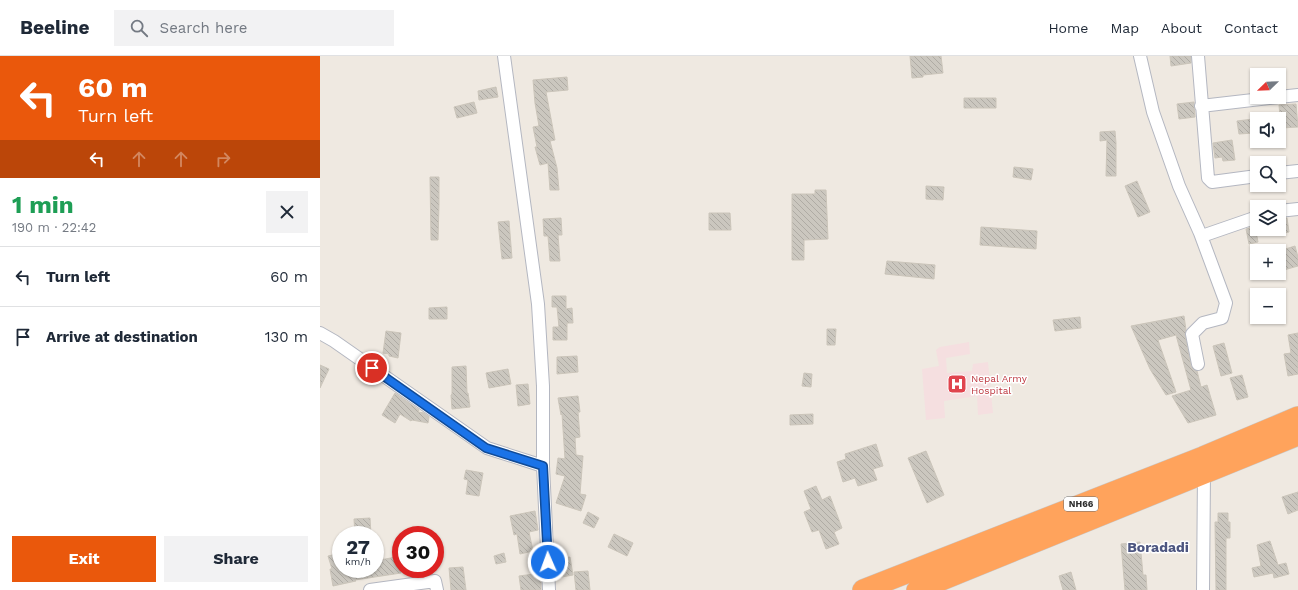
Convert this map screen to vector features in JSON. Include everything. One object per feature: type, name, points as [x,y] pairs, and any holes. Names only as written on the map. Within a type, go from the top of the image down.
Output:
[{"type":"highway","name":"NH66","points":[[863,590],[1298,417]]},
{"type":"highway","name":"NH66","points":[[917,590],[1298,435]]},
{"type":"street","points":[[504,56],[538,304],[544,386],[543,466],[549,590]]},
{"type":"street","points":[[1140,56],[1156,120],[1179,186],[1202,236],[1226,303],[1222,318],[1203,324],[1192,334],[1198,364]]},
{"type":"street","points":[[1198,56],[1201,106],[1209,180],[1212,182],[1250,177]]},
{"type":"street","points":[[1286,96],[1298,95]]},
{"type":"street","points":[[1201,106],[1250,100]]},
{"type":"street","points":[[1286,172],[1298,171]]},
{"type":"street","points":[[1286,210],[1298,209]]},
{"type":"street","points":[[1202,236],[1250,219]]},
{"type":"street","points":[[320,333],[341,345],[486,448],[543,466]]},
{"type":"street","points":[[1203,590],[1204,473]]},
{"type":"street","points":[[370,590],[435,581],[437,590]]},
{"type":"shaded area","name":"Nepal Army Hospital","points":[[969,342],[970,354],[946,358],[947,373],[972,371],[973,364],[988,362],[993,413],[978,415],[977,396],[944,401],[945,418],[926,420],[922,369],[939,366],[936,350],[940,347]]},
{"type":"building","points":[[910,56],[941,56],[943,73],[923,75],[923,77],[912,78]]},
{"type":"building","points":[[1170,56],[1191,56],[1191,63],[1171,66]]},
{"type":"building","points":[[567,77],[568,90],[546,92],[555,140],[550,141],[557,168],[559,190],[550,190],[548,163],[540,165],[535,147],[537,147],[533,127],[539,126],[533,80]]},
{"type":"building","points":[[496,87],[498,97],[479,100],[478,91]]},
{"type":"building","points":[[964,98],[996,98],[996,108],[964,108]]},
{"type":"building","points":[[474,102],[477,113],[457,118],[454,107]]},
{"type":"building","points":[[1194,102],[1195,117],[1179,119],[1177,104]]},
{"type":"building","points":[[1296,104],[1298,127],[1286,128],[1286,112],[1280,112],[1279,105]]},
{"type":"building","points":[[1250,119],[1250,133],[1239,134],[1237,121]]},
{"type":"building","points":[[1115,131],[1116,176],[1106,176],[1107,140],[1100,141],[1100,132]]},
{"type":"building","points":[[1232,140],[1235,160],[1223,161],[1222,157],[1215,158],[1213,143]]},
{"type":"building","points":[[1014,167],[1033,169],[1031,180],[1013,177]]},
{"type":"building","points":[[430,177],[439,177],[438,240],[431,240]]},
{"type":"building","points":[[1137,181],[1150,212],[1138,217],[1125,186]]},
{"type":"building","points":[[926,186],[944,187],[943,200],[926,199]]},
{"type":"building","points":[[815,190],[826,190],[828,239],[804,240],[804,260],[792,260],[792,194],[815,194]]},
{"type":"building","points":[[709,213],[730,213],[731,230],[709,230]]},
{"type":"building","points":[[561,218],[562,235],[558,235],[560,261],[550,261],[548,236],[544,236],[543,219]]},
{"type":"building","points":[[1286,218],[1287,218],[1289,232],[1286,233]]},
{"type":"building","points":[[509,221],[512,258],[502,259],[498,222]]},
{"type":"building","points":[[981,227],[1037,231],[1036,249],[980,245]]},
{"type":"building","points":[[1250,228],[1250,236],[1257,236],[1258,242],[1249,244],[1246,229]]},
{"type":"building","points":[[1295,246],[1298,257],[1298,266],[1286,269],[1286,249]]},
{"type":"building","points":[[887,261],[935,265],[934,279],[885,274]]},
{"type":"building","points":[[552,296],[566,296],[566,309],[572,308],[573,323],[567,323],[567,340],[553,340],[553,327],[559,327],[557,307],[552,307]]},
{"type":"building","points":[[447,307],[447,319],[429,319],[429,308]]},
{"type":"building","points":[[1184,316],[1186,330],[1185,335],[1191,366],[1197,371],[1201,387],[1207,385],[1216,415],[1188,423],[1172,396],[1191,390],[1176,335],[1158,340],[1176,392],[1166,395],[1150,369],[1131,326]]},
{"type":"building","points":[[1080,317],[1081,328],[1055,331],[1053,320]]},
{"type":"building","points":[[827,329],[836,329],[835,345],[827,345]]},
{"type":"building","points":[[386,331],[401,333],[398,358],[383,353]]},
{"type":"building","points":[[1298,333],[1298,374],[1288,376],[1284,354],[1291,353],[1288,335]]},
{"type":"building","points":[[1224,343],[1232,373],[1221,376],[1213,346]]},
{"type":"building","points":[[577,356],[578,372],[557,374],[557,357]]},
{"type":"building","points":[[320,365],[329,369],[320,388]]},
{"type":"building","points":[[466,366],[467,393],[470,407],[452,409],[452,367]]},
{"type":"building","points":[[508,369],[511,384],[489,388],[486,373]]},
{"type":"building","points":[[804,373],[812,374],[811,387],[802,386]]},
{"type":"building","points":[[1242,375],[1248,397],[1237,400],[1230,378]]},
{"type":"building","points":[[528,384],[530,404],[518,406],[516,385]]},
{"type":"building","points":[[395,393],[419,410],[418,412],[424,413],[429,417],[428,423],[411,421],[400,414],[395,423],[382,415]]},
{"type":"building","points":[[578,396],[580,412],[578,412],[580,437],[575,438],[576,455],[583,456],[580,494],[586,495],[581,511],[556,503],[565,476],[556,474],[558,458],[565,459],[562,414],[561,415],[558,398]]},
{"type":"building","points":[[813,414],[813,424],[790,425],[790,415]]},
{"type":"building","points":[[876,444],[883,466],[873,469],[877,480],[858,486],[855,478],[843,482],[837,462],[846,459],[845,454]]},
{"type":"building","points":[[926,451],[944,495],[927,503],[908,458]]},
{"type":"building","points":[[466,470],[483,473],[479,496],[466,494],[468,480],[464,479]]},
{"type":"building","points":[[816,486],[822,500],[830,496],[842,528],[834,532],[839,544],[826,549],[819,530],[812,532],[804,512],[811,509],[804,491]]},
{"type":"building","points":[[1298,492],[1298,510],[1288,514],[1282,497]]},
{"type":"building","points":[[535,511],[538,530],[529,532],[533,551],[520,554],[517,534],[514,535],[510,516]]},
{"type":"building","points":[[588,512],[599,518],[594,528],[583,523]]},
{"type":"building","points":[[1218,513],[1228,513],[1228,522],[1230,522],[1230,538],[1226,538],[1226,590],[1216,590],[1215,522],[1218,522]]},
{"type":"building","points":[[370,518],[370,526],[354,526],[354,519]]},
{"type":"building","points":[[614,534],[633,543],[627,556],[608,547]]},
{"type":"building","points":[[1270,541],[1278,565],[1286,563],[1289,574],[1274,578],[1273,573],[1254,577],[1252,568],[1261,566],[1257,545]]},
{"type":"building","points":[[1140,542],[1143,575],[1146,575],[1147,590],[1125,590],[1121,544]]},
{"type":"building","points":[[504,553],[506,562],[496,564],[494,556]]},
{"type":"building","points":[[332,555],[332,569],[328,556]]},
{"type":"building","points":[[570,557],[573,575],[556,578],[556,571],[558,570],[556,559]]},
{"type":"building","points":[[392,558],[392,574],[384,576],[384,559]]},
{"type":"building","points":[[463,567],[466,590],[451,590],[449,568]]},
{"type":"building","points":[[330,569],[332,569],[332,578],[368,578],[333,586]]},
{"type":"building","points":[[588,571],[590,590],[576,590],[574,572]]},
{"type":"building","points":[[1071,572],[1076,590],[1063,590],[1059,576]]},
{"type":"building","points":[[541,573],[541,590],[521,590],[519,576]]},
{"type":"place","name":"Nepal Army Hospital","points":[[957,384]]},
{"type":"district","name":"Boradadi","points":[[1158,547]]},
{"type":"route","points":[[372,368],[486,448],[543,466],[548,562]]}]
